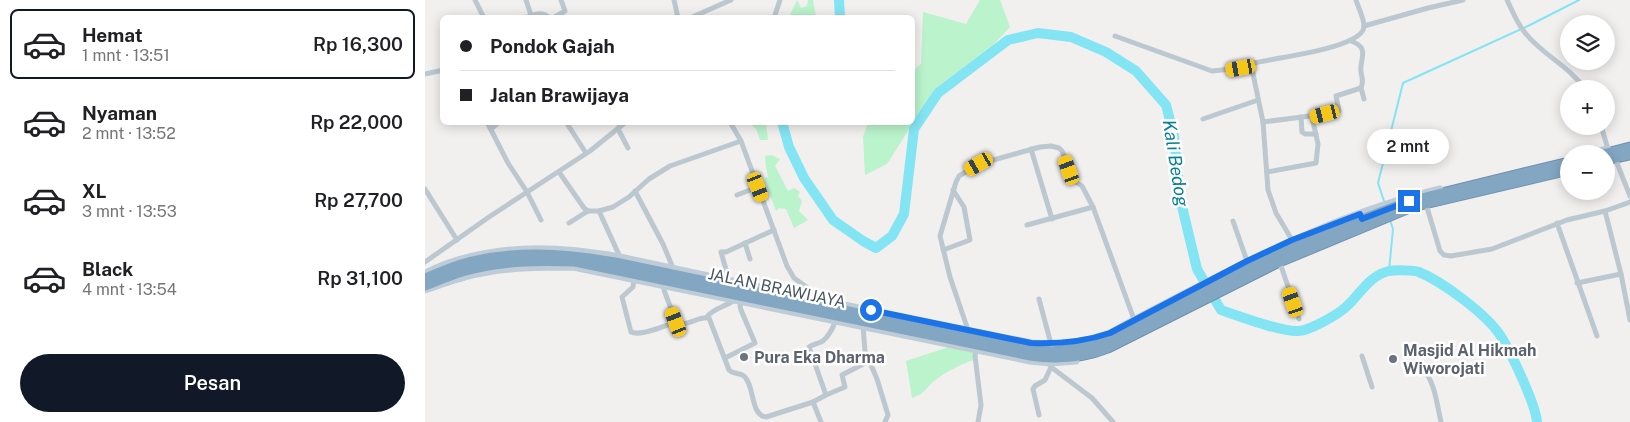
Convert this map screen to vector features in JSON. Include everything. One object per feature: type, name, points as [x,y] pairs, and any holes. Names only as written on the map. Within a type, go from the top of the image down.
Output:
[{"type":"highway","points":[[1615,149],[1630,145]]},
{"type":"highway","points":[[1615,158],[1630,155]]},
{"type":"highway","points":[[1617,163],[1630,160]]},
{"type":"highway","name":"JALAN BRAWIJAYA","points":[[1326,237],[1361,216],[1409,201],[1560,164]]},
{"type":"highway","points":[[1426,206],[1560,172]]},
{"type":"highway","points":[[1426,206],[1560,176]]},
{"type":"highway","name":"JALAN BRAWIJAYA","points":[[425,286],[465,271],[497,264],[535,261],[575,262],[1030,356],[1055,358],[1094,353],[1125,339],[1175,309],[1270,257],[1326,237],[1371,226],[1414,212],[1426,206]]},
{"type":"highway","points":[[1217,287],[1281,266],[1371,226]]},
{"type":"highway","name":"JALAN BRAWIJAYA","points":[[425,278],[462,264],[497,257],[536,253],[576,255],[1031,349],[1053,351],[1093,345],[1108,339],[1135,322],[1175,309]]},
{"type":"street","points":[[475,0],[482,15]]},
{"type":"street","points":[[526,0],[531,15],[544,15]]},
{"type":"street","points":[[558,15],[565,11],[561,0]]},
{"type":"street","points":[[674,0],[678,15]]},
{"type":"street","points":[[697,15],[731,0]]},
{"type":"street","points":[[775,15],[780,0]]},
{"type":"street","points":[[1115,36],[1212,71],[1235,69],[1325,49],[1351,41],[1362,32],[1364,26],[1356,0]]},
{"type":"street","points":[[1364,26],[1463,0]]},
{"type":"street","points":[[1507,0],[1526,35],[1579,80]]},
{"type":"street","points":[[1351,41],[1361,48],[1364,57],[1361,71],[1363,82],[1361,88],[1364,99]]},
{"type":"street","points":[[1251,64],[1263,122],[1268,190],[1271,203],[1292,240]]},
{"type":"street","points":[[425,74],[440,71]]},
{"type":"street","points":[[1263,122],[1310,116],[1312,118],[1338,111],[1336,96],[1361,88]]},
{"type":"street","points":[[1203,119],[1258,100]]},
{"type":"street","points":[[1301,118],[1302,132],[1305,134],[1316,134]]},
{"type":"street","points":[[1267,172],[1316,163],[1318,149],[1312,118]]},
{"type":"street","points":[[489,125],[541,220]]},
{"type":"street","points":[[491,129],[496,125]]},
{"type":"street","points":[[568,125],[586,153]]},
{"type":"street","points":[[425,262],[559,172],[623,125]]},
{"type":"street","points":[[732,125],[741,141],[787,266],[794,278],[813,292],[814,298]]},
{"type":"street","points":[[618,129],[628,148]]},
{"type":"street","points":[[569,223],[588,211],[599,211],[613,207],[635,192],[649,179],[670,166],[741,141]]},
{"type":"street","points":[[425,273],[457,260],[497,252],[535,248],[576,250],[620,257],[814,298],[968,330],[1031,343],[1051,344],[1091,340],[1135,322],[1093,208],[1082,186],[1074,181],[1059,148],[1051,146],[1031,149],[979,164],[959,176],[940,236],[968,330]]},
{"type":"street","points":[[1031,149],[1052,218]]},
{"type":"street","points":[[1217,287],[1247,261],[1292,240],[1408,197],[1560,160]]},
{"type":"street","points":[[1617,163],[1630,196]]},
{"type":"street","points":[[559,172],[588,211]]},
{"type":"street","points":[[737,195],[758,187]]},
{"type":"street","points":[[425,189],[457,240]]},
{"type":"street","points":[[943,250],[970,240],[964,207],[953,190]]},
{"type":"street","points":[[635,192],[664,245],[673,268]]},
{"type":"street","points":[[1426,206],[1440,251],[1444,255],[1451,256],[1492,249],[1557,223],[1605,211],[1630,202]]},
{"type":"street","points":[[1027,225],[1093,208]]},
{"type":"street","points":[[599,211],[620,257]]},
{"type":"street","points":[[1605,211],[1621,274],[1630,320]]},
{"type":"street","points":[[1233,221],[1247,261]]},
{"type":"street","points":[[1557,223],[1597,336]]},
{"type":"street","points":[[729,280],[721,252],[725,252],[774,230]]},
{"type":"street","points":[[745,243],[750,259]]},
{"type":"street","points":[[425,290],[466,277],[535,266],[573,267],[1050,365],[1098,356],[1175,309]]},
{"type":"street","points":[[1281,266],[1299,319]]},
{"type":"street","points":[[1577,283],[1621,274]]},
{"type":"street","points":[[634,279],[633,287],[622,297],[631,332],[636,334],[652,331],[676,322],[686,324],[707,317],[709,313],[734,300]]},
{"type":"street","points":[[664,285],[664,290],[676,322]]},
{"type":"street","points":[[1039,299],[1051,344]]},
{"type":"street","points":[[725,358],[755,343],[741,310],[742,301]]},
{"type":"street","points":[[707,317],[731,372],[744,376],[757,412],[763,417],[813,402],[845,387],[842,375],[869,361]]},
{"type":"street","points":[[825,395],[809,348],[811,345],[824,340],[835,321]]},
{"type":"street","points":[[863,326],[864,346],[888,415],[885,422]]},
{"type":"street","points":[[976,350],[975,356],[981,405],[978,422]]},
{"type":"street","points":[[1362,356],[1372,387]]},
{"type":"street","points":[[1039,415],[1033,389],[1045,380],[1050,365]]},
{"type":"street","points":[[1050,365],[1092,398],[1113,422]]},
{"type":"street","points":[[1422,368],[1432,384],[1441,422]]},
{"type":"street","points":[[813,402],[821,422]]},
{"type":"green space","points":[[797,0],[801,8],[807,6],[808,0],[813,0],[816,15],[790,15]]},
{"type":"green space","points":[[980,0],[1000,0],[1010,27],[994,44],[934,90],[915,120],[915,69],[921,64],[923,12],[966,24]]},
{"type":"green space","points":[[751,125],[766,125],[768,140],[760,140],[756,129]]},
{"type":"green space","points":[[867,125],[912,125],[887,164],[865,175],[863,137]]},
{"type":"green space","points":[[771,155],[780,159],[775,166],[788,191],[794,188],[800,192],[798,196],[802,201],[799,211],[808,220],[794,228],[786,209],[779,208],[776,211],[765,181],[765,178],[768,177],[765,156]]},
{"type":"green space","points":[[949,347],[973,352],[974,360],[942,375],[923,392],[912,398],[906,361]]},
{"type":"waterway","name":"Kali Bedog","points":[[839,0],[840,15]]},
{"type":"waterway","points":[[1384,201],[1378,183],[1403,83],[1530,25],[1579,0]]},
{"type":"waterway","name":"Kali Bedog","points":[[783,125],[789,147],[804,178],[833,220],[876,248],[892,236],[904,214],[914,129],[938,93],[1008,40],[1038,33],[1071,37],[1106,52],[1136,71],[1166,105],[1174,136],[1180,198],[1197,269],[1221,310],[1281,329],[1298,331],[1323,322],[1342,310],[1370,281],[1382,273],[1395,270],[1419,272],[1440,283],[1475,308],[1500,335],[1522,378],[1536,414],[1537,422]]},
{"type":"waterway","points":[[1389,271],[1393,229],[1390,220]]},
{"type":"place","name":"Pura Eka Dharma","points":[[744,357]]},
{"type":"place","name":"Masjid Al Hikmah Wiworojati","points":[[1393,359]]},
{"type":"route","points":[[871,310],[1031,343],[1051,344],[1091,340],[1110,333],[1247,261],[1292,240],[1360,214],[1362,219],[1409,201]]}]
